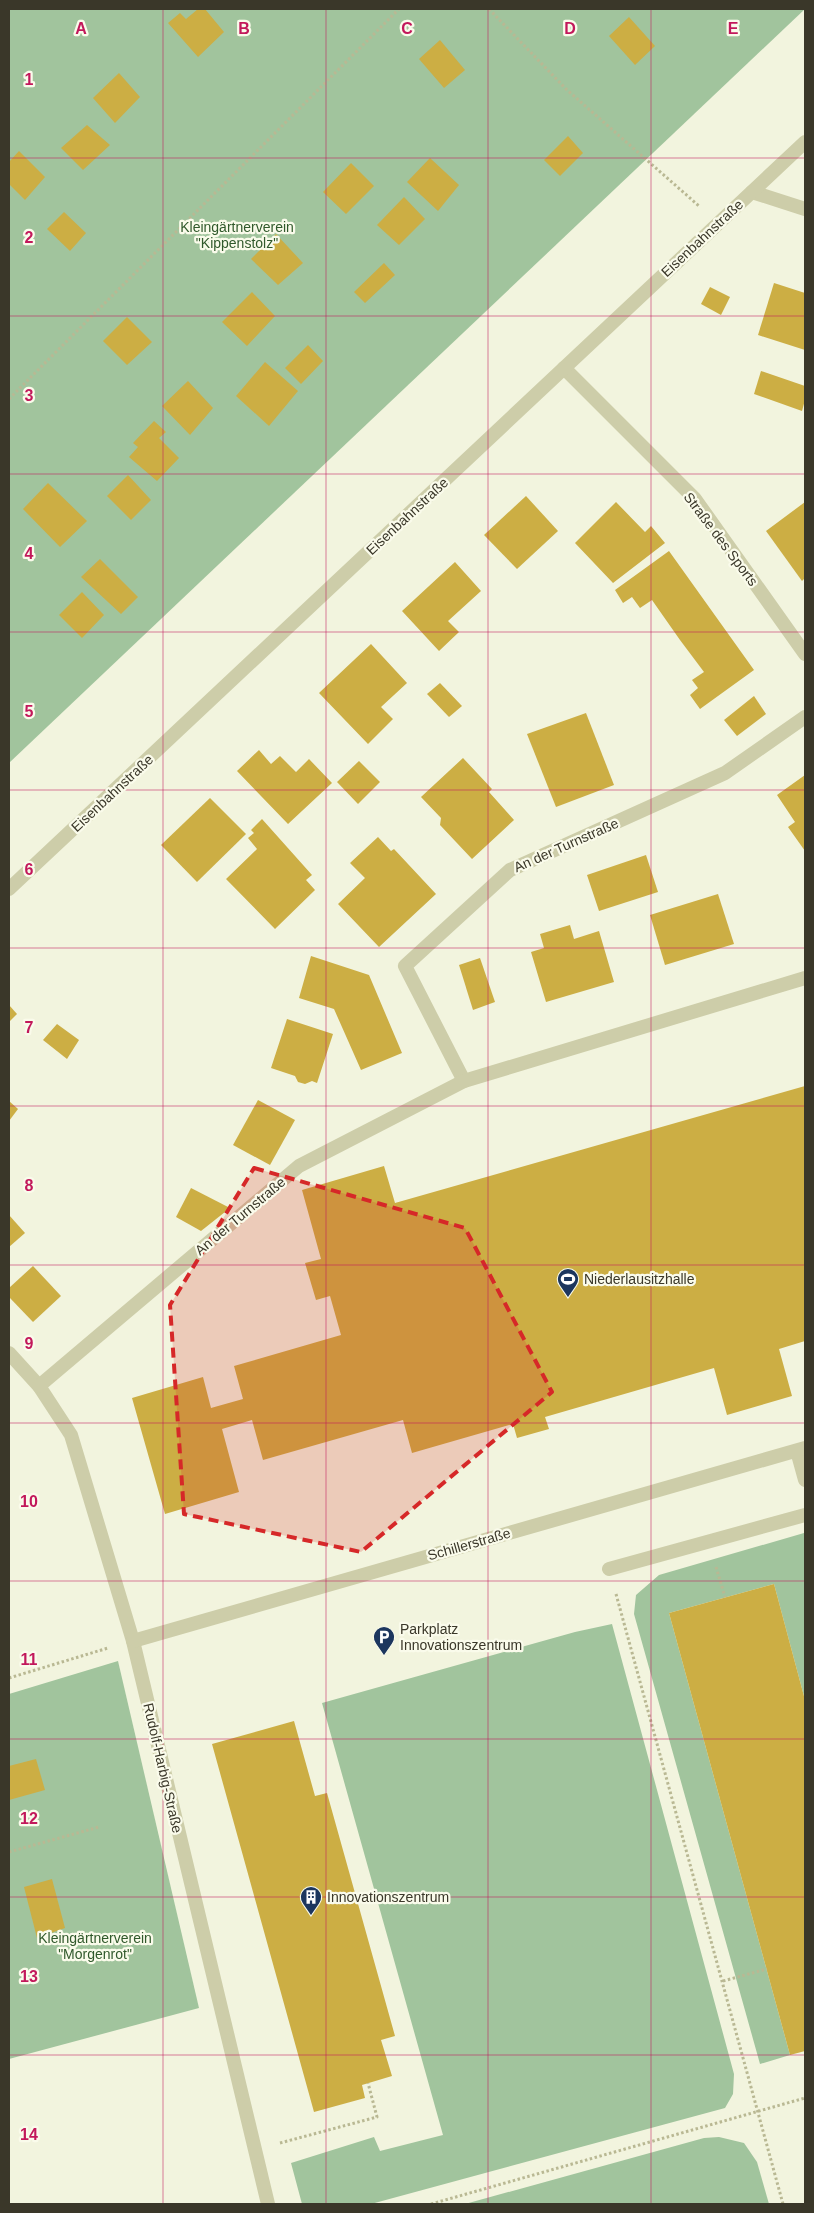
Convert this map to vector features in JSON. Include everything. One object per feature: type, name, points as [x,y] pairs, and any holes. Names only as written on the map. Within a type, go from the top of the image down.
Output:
[{"type":"street","name":"Eisenbahnstraße","points":[[9,890],[805,142]]},
{"type":"street","points":[[752,192],[805,209]]},
{"type":"street","name":"Straße des Sports","points":[[564,368],[695,499],[805,654]]},
{"type":"street","name":"An der Turnstraße","points":[[464,1081],[405,966],[510,870],[725,773],[805,717]]},
{"type":"street","name":"An der Turnstraße","points":[[38,1386],[300,1166],[464,1081],[805,978]]},
{"type":"street","name":"Rudolf-Harbig-Straße","points":[[9,1353],[38,1386],[71,1435],[132,1641],[268,2204]]},
{"type":"street","points":[[801,1450],[805,1480]]},
{"type":"street","name":"Schillerstraße","points":[[132,1641],[801,1450]]},
{"type":"street","points":[[610,1569],[805,1515]]},
{"type":"path","points":[[9,399],[399,9]]},
{"type":"path","points":[[489,9],[566,89],[718,223]]},
{"type":"path","points":[[610,1569],[783,2204]]},
{"type":"path","points":[[9,1678],[132,1641]]},
{"type":"path","points":[[9,1852],[99,1827]]},
{"type":"path","points":[[724,1982],[767,1969]]},
{"type":"path","points":[[256,2150],[377,2117],[368,2083]]},
{"type":"path","points":[[431,2204],[805,2098]]},
{"type":"highlighted area","points":[[254,1168],[465,1228],[552,1392],[361,1552],[184,1514],[170,1305]]},
{"type":"green space","name":"Kleingärtnerverein \"Kippenstolz\"","points":[[9,9],[805,9],[9,763]]},
{"type":"green space","points":[[804,1533],[805,1700],[774,1584],[669,1613],[790,2055],[760,2064],[634,1614],[636,1595],[659,1575]]},
{"type":"green space","points":[[612,1624],[734,2074],[733,2094],[725,2108],[371,2204],[302,2204],[291,2163],[374,2137],[380,2151],[443,2135],[322,1703],[575,1632]]},
{"type":"green space","name":"Kleingärtnerverein \"Morgenrot\"","points":[[118,1661],[199,2008],[9,2059],[9,1694]]},
{"type":"green space","points":[[719,2137],[744,2143],[757,2162],[769,2204],[465,2204],[704,2138]]},
{"type":"building","points":[[198,9],[205,9],[224,32],[198,57],[168,23],[180,13],[186,19]]},
{"type":"building","points":[[629,17],[655,46],[635,65],[609,36]]},
{"type":"building","points":[[440,40],[465,70],[444,88],[419,59]]},
{"type":"building","points":[[119,73],[140,97],[115,123],[93,98]]},
{"type":"building","points":[[87,125],[110,145],[83,170],[61,148]]},
{"type":"building","points":[[568,136],[583,153],[560,176],[544,160]]},
{"type":"building","points":[[19,151],[45,177],[25,200],[9,184],[9,162]]},
{"type":"building","points":[[430,158],[459,185],[438,211],[407,182]]},
{"type":"building","points":[[351,163],[374,186],[346,214],[323,192]]},
{"type":"building","points":[[404,197],[425,219],[399,245],[377,225]]},
{"type":"building","points":[[64,212],[86,233],[70,251],[47,229]]},
{"type":"building","points":[[276,234],[303,263],[278,285],[251,259]]},
{"type":"building","points":[[384,263],[395,275],[365,303],[354,292]]},
{"type":"building","points":[[774,283],[805,293],[805,350],[758,335]]},
{"type":"building","points":[[710,287],[730,297],[721,315],[701,304]]},
{"type":"building","points":[[252,292],[275,316],[247,346],[222,322]]},
{"type":"building","points":[[127,317],[152,342],[127,365],[103,341]]},
{"type":"building","points":[[308,345],[323,361],[301,384],[285,368]]},
{"type":"building","points":[[265,362],[298,391],[269,426],[236,396]]},
{"type":"building","points":[[761,371],[805,386],[805,400],[802,411],[754,394]]},
{"type":"building","points":[[188,381],[213,408],[190,435],[162,406]]},
{"type":"building","points":[[154,421],[166,432],[159,438],[179,458],[157,481],[129,457],[138,447],[133,443]]},
{"type":"building","points":[[128,475],[151,500],[131,520],[107,496]]},
{"type":"building","points":[[48,483],[87,521],[60,547],[23,509]]},
{"type":"building","points":[[526,496],[558,531],[517,569],[484,535]]},
{"type":"building","points":[[616,502],[645,532],[651,526],[665,543],[613,583],[575,543]]},
{"type":"building","points":[[805,502],[805,578],[802,581],[766,531]]},
{"type":"building","points":[[669,551],[754,670],[700,709],[690,695],[698,688],[692,680],[704,672],[652,600],[640,608],[632,597],[623,603],[615,590]]},
{"type":"building","points":[[100,559],[138,597],[121,614],[81,577]]},
{"type":"building","points":[[455,562],[481,591],[448,621],[459,632],[439,651],[402,611]]},
{"type":"building","points":[[82,592],[104,615],[82,638],[59,615]]},
{"type":"building","points":[[371,644],[407,683],[381,707],[393,719],[368,744],[319,693]]},
{"type":"building","points":[[440,683],[462,706],[449,717],[427,694]]},
{"type":"building","points":[[754,696],[766,714],[737,736],[724,720]]},
{"type":"building","points":[[586,713],[614,785],[556,807],[527,734]]},
{"type":"building","points":[[259,750],[271,764],[280,756],[296,772],[309,759],[332,783],[288,824],[237,771]]},
{"type":"building","points":[[463,758],[492,789],[489,792],[514,820],[472,859],[440,825],[441,818],[421,797]]},
{"type":"building","points":[[359,761],[380,782],[358,804],[337,782]]},
{"type":"building","points":[[805,775],[805,851],[788,827],[795,822],[777,795]]},
{"type":"building","points":[[210,798],[246,834],[197,882],[161,845]]},
{"type":"building","points":[[262,819],[312,875],[306,880],[315,890],[275,929],[226,879],[257,849],[248,838],[254,833],[251,830]]},
{"type":"building","points":[[378,837],[391,851],[394,849],[436,894],[379,947],[338,904],[365,878],[350,863]]},
{"type":"building","points":[[646,855],[658,892],[599,911],[587,875]]},
{"type":"building","points":[[718,894],[734,944],[665,965],[650,915]]},
{"type":"building","points":[[570,925],[574,939],[599,931],[614,982],[546,1002],[531,952],[544,948],[540,934]]},
{"type":"building","points":[[311,956],[369,975],[402,1053],[361,1070],[334,1009],[299,998]]},
{"type":"building","points":[[480,958],[495,1002],[473,1010],[459,965]]},
{"type":"building","points":[[9,1005],[17,1014],[9,1022]]},
{"type":"building","points":[[287,1019],[333,1034],[317,1083],[312,1081],[305,1084],[298,1082],[295,1076],[271,1068]]},
{"type":"building","points":[[57,1024],[79,1040],[67,1059],[43,1040]]},
{"type":"building","name":"Niederlausitzhalle","points":[[805,1086],[805,1341],[779,1349],[792,1396],[727,1415],[714,1368],[545,1417],[549,1429],[517,1438],[513,1424],[412,1453],[403,1420],[263,1460],[252,1420],[222,1429],[239,1492],[165,1514],[132,1398],[203,1377],[211,1408],[243,1399],[234,1366],[341,1335],[330,1296],[316,1300],[305,1263],[321,1259],[302,1190],[384,1166],[395,1203]]},
{"type":"building","points":[[258,1100],[295,1120],[270,1165],[233,1145]]},
{"type":"building","points":[[9,1101],[18,1109],[9,1121]]},
{"type":"building","points":[[191,1188],[230,1208],[201,1231],[176,1217]]},
{"type":"building","points":[[9,1215],[25,1233],[9,1247]]},
{"type":"building","points":[[33,1266],[61,1296],[33,1322],[9,1297],[9,1288]]},
{"type":"building","points":[[774,1584],[805,1700],[805,2051],[790,2055],[669,1613]]},
{"type":"building","name":"Innovationszentrum","points":[[294,1721],[315,1796],[327,1793],[395,2036],[381,2040],[392,2076],[362,2085],[365,2098],[314,2112],[212,1744]]},
{"type":"building","points":[[36,1759],[45,1790],[9,1800],[9,1766]]},
{"type":"building","points":[[52,1879],[65,1928],[37,1938],[24,1887]]},
{"type":"place","name":"Niederlausitzhalle","points":[[568,1298]]},
{"type":"place","name":"Parkplatz Innovationszentrum","points":[[384,1656]]},
{"type":"place","name":"Innovationszentrum","points":[[311,1916]]}]
